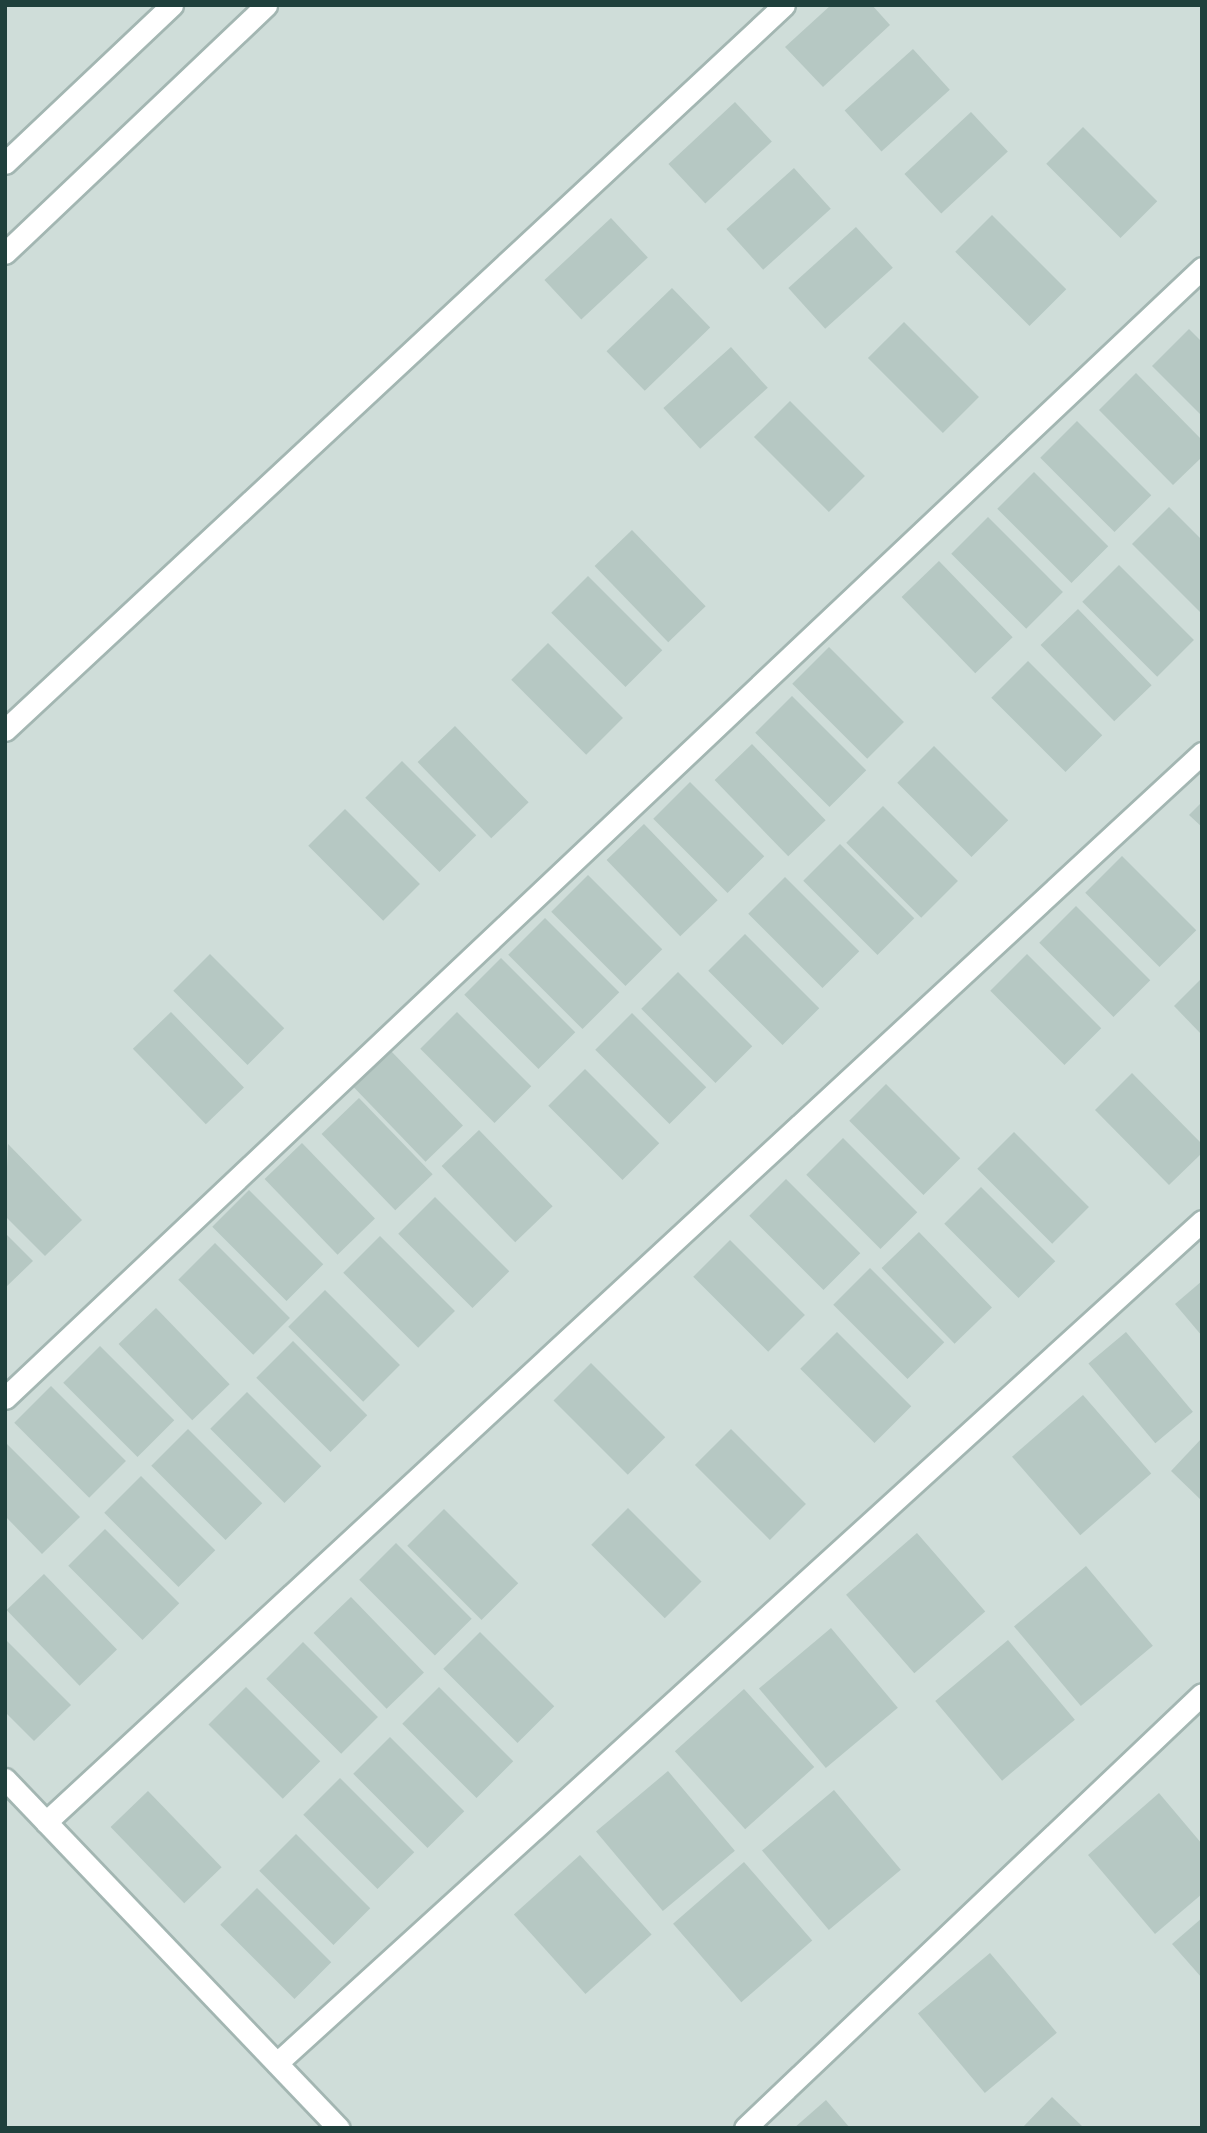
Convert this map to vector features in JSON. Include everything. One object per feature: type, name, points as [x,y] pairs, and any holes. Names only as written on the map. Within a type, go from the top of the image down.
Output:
[{"type":"street","points":[[5,163],[172,5]]},
{"type":"street","points":[[5,253],[266,5]]},
{"type":"street","points":[[5,730],[784,5]]},
{"type":"street","points":[[5,1398],[1202,268]]},
{"type":"street","points":[[46,1822],[1202,753]]},
{"type":"street","points":[[277,2063],[1202,1221]]},
{"type":"street","points":[[745,2128],[1202,1694]]},
{"type":"street","points":[[5,1779],[339,2128]]},
{"type":"shaded area","points":[[5,5],[1202,5],[1202,2128],[5,2128]]},
{"type":"building","points":[[831,5],[872,5],[890,25],[823,87],[785,47]]},
{"type":"building","points":[[913,49],[950,90],[881,151],[845,111]]},
{"type":"building","points":[[735,102],[772,141],[705,204],[668,164]]},
{"type":"building","points":[[971,112],[1008,151],[941,214],[904,174]]},
{"type":"building","points":[[1083,127],[1157,201],[1120,238],[1046,164]]},
{"type":"building","points":[[794,168],[831,209],[763,270],[726,229]]},
{"type":"building","points":[[992,215],[1066,289],[1029,326],[955,252]]},
{"type":"building","points":[[611,218],[648,257],[581,320],[544,280]]},
{"type":"building","points":[[856,227],[893,268],[825,329],[788,288]]},
{"type":"building","points":[[672,288],[710,328],[645,391],[607,351]]},
{"type":"building","points":[[904,322],[979,397],[943,433],[868,358]]},
{"type":"building","points":[[1189,329],[1202,342],[1202,416],[1152,366]]},
{"type":"building","points":[[731,347],[768,388],[700,449],[663,408]]},
{"type":"building","points":[[1136,373],[1202,440],[1202,457],[1173,485],[1099,410]]},
{"type":"building","points":[[790,401],[865,476],[829,512],[754,437]]},
{"type":"building","points":[[1077,421],[1151,495],[1114,532],[1040,458]]},
{"type":"building","points":[[1034,472],[1108,546],[1071,583],[997,509]]},
{"type":"building","points":[[1169,507],[1202,540],[1202,614],[1132,544]]},
{"type":"building","points":[[988,517],[1063,592],[1026,629],[951,554]]},
{"type":"building","points":[[632,530],[706,606],[668,642],[595,566]]},
{"type":"building","points":[[939,561],[1013,637],[975,673],[902,597]]},
{"type":"building","points":[[1119,565],[1194,640],[1157,677],[1082,602]]},
{"type":"building","points":[[588,576],[662,650],[625,687],[551,613]]},
{"type":"building","points":[[1078,609],[1152,685],[1114,721],[1041,645]]},
{"type":"building","points":[[548,643],[623,718],[586,755],[511,680]]},
{"type":"building","points":[[829,647],[904,722],[867,759],[792,684]]},
{"type":"building","points":[[1028,661],[1102,735],[1065,772],[991,698]]},
{"type":"building","points":[[792,696],[866,770],[829,807],[755,733]]},
{"type":"building","points":[[455,726],[529,802],[491,838],[418,762]]},
{"type":"building","points":[[752,744],[826,820],[788,856],[715,780]]},
{"type":"building","points":[[934,746],[1008,820],[971,857],[897,783]]},
{"type":"building","points":[[402,761],[476,835],[439,872],[365,798]]},
{"type":"building","points":[[690,782],[764,856],[727,893],[653,819]]},
{"type":"building","points":[[1202,802],[1202,827],[1189,815]]},
{"type":"building","points":[[883,806],[958,881],[921,918],[846,843]]},
{"type":"building","points":[[345,809],[420,884],[383,921],[308,846]]},
{"type":"building","points":[[644,824],[718,900],[680,936],[607,860]]},
{"type":"building","points":[[840,844],[914,918],[877,955],[803,881]]},
{"type":"building","points":[[1122,856],[1196,930],[1159,967],[1085,893]]},
{"type":"building","points":[[588,875],[662,949],[625,986],[551,912]]},
{"type":"building","points":[[785,877],[859,951],[822,988],[748,914]]},
{"type":"building","points":[[1076,906],[1150,980],[1113,1017],[1039,943]]},
{"type":"building","points":[[545,918],[619,992],[582,1029],[508,955]]},
{"type":"building","points":[[745,934],[819,1008],[782,1045],[708,971]]},
{"type":"building","points":[[210,954],[284,1028],[247,1065],[173,991]]},
{"type":"building","points":[[1027,954],[1101,1028],[1064,1065],[990,991]]},
{"type":"building","points":[[501,958],[575,1032],[538,1069],[464,995]]},
{"type":"building","points":[[678,972],[752,1046],[715,1083],[641,1009]]},
{"type":"building","points":[[1202,978],[1202,1035],[1174,1006]]},
{"type":"building","points":[[171,1012],[244,1088],[206,1124],[133,1049]]},
{"type":"building","points":[[457,1012],[531,1086],[494,1123],[420,1049]]},
{"type":"building","points":[[632,1013],[706,1087],[669,1124],[595,1050]]},
{"type":"building","points":[[390,1050],[463,1126],[426,1162],[353,1086]]},
{"type":"building","points":[[585,1069],[659,1143],[622,1180],[548,1106]]},
{"type":"building","points":[[1132,1073],[1202,1144],[1202,1153],[1169,1185],[1095,1110]]},
{"type":"building","points":[[886,1084],[960,1158],[923,1195],[849,1121]]},
{"type":"building","points":[[359,1098],[433,1174],[395,1210],[322,1134]]},
{"type":"building","points":[[479,1130],[553,1206],[515,1242],[442,1166]]},
{"type":"building","points":[[1014,1132],[1089,1207],[1052,1244],[977,1169]]},
{"type":"building","points":[[843,1138],[917,1212],[880,1249],[806,1175]]},
{"type":"building","points":[[302,1143],[375,1219],[338,1255],[265,1179]]},
{"type":"building","points":[[8,1144],[82,1220],[45,1256],[5,1216]]},
{"type":"building","points":[[786,1179],[860,1253],[823,1290],[749,1216]]},
{"type":"building","points":[[981,1187],[1055,1261],[1018,1298],[944,1224]]},
{"type":"building","points":[[249,1190],[323,1264],[286,1301],[212,1227]]},
{"type":"building","points":[[435,1197],[509,1271],[472,1308],[398,1234]]},
{"type":"building","points":[[919,1232],[992,1308],[955,1344],[882,1268]]},
{"type":"building","points":[[5,1233],[33,1261],[5,1288]]},
{"type":"building","points":[[380,1236],[455,1311],[418,1348],[343,1273]]},
{"type":"building","points":[[730,1240],[805,1315],[768,1352],[693,1277]]},
{"type":"building","points":[[215,1243],[290,1318],[253,1355],[178,1280]]},
{"type":"building","points":[[870,1268],[944,1342],[907,1379],[833,1305]]},
{"type":"building","points":[[1202,1281],[1202,1336],[1175,1304]]},
{"type":"building","points":[[325,1290],[400,1365],[363,1402],[288,1327]]},
{"type":"building","points":[[156,1308],[230,1384],[192,1420],[119,1344]]},
{"type":"building","points":[[837,1332],[911,1406],[874,1443],[800,1369]]},
{"type":"building","points":[[1126,1332],[1193,1412],[1155,1443],[1088,1363]]},
{"type":"building","points":[[293,1341],[367,1415],[330,1452],[256,1378]]},
{"type":"building","points":[[100,1346],[174,1420],[137,1457],[63,1383]]},
{"type":"building","points":[[591,1363],[665,1437],[628,1475],[554,1400]]},
{"type":"building","points":[[51,1386],[126,1461],[89,1498],[14,1423]]},
{"type":"building","points":[[247,1392],[321,1466],[284,1503],[210,1429]]},
{"type":"building","points":[[1083,1395],[1151,1473],[1080,1535],[1012,1457]]},
{"type":"building","points":[[188,1429],[262,1503],[225,1540],[151,1466]]},
{"type":"building","points":[[731,1429],[806,1504],[770,1540],[695,1465]]},
{"type":"building","points":[[1202,1438],[1202,1501],[1171,1471]]},
{"type":"building","points":[[5,1442],[80,1517],[42,1554],[5,1516]]},
{"type":"building","points":[[141,1476],[215,1550],[178,1587],[104,1513]]},
{"type":"building","points":[[628,1508],[702,1582],[665,1618],[591,1545]]},
{"type":"building","points":[[444,1509],[518,1583],[481,1620],[407,1546]]},
{"type":"building","points":[[105,1529],[179,1603],[142,1640],[68,1566]]},
{"type":"building","points":[[917,1533],[985,1611],[914,1673],[846,1595]]},
{"type":"building","points":[[396,1543],[472,1619],[435,1655],[359,1580]]},
{"type":"building","points":[[1086,1566],[1153,1646],[1081,1706],[1014,1626]]},
{"type":"building","points":[[44,1574],[117,1650],[80,1686],[7,1610]]},
{"type":"building","points":[[351,1597],[424,1673],[387,1709],[314,1633]]},
{"type":"building","points":[[831,1628],[898,1708],[826,1768],[759,1688]]},
{"type":"building","points":[[480,1632],[554,1706],[517,1743],[443,1669]]},
{"type":"building","points":[[5,1639],[71,1705],[34,1741],[5,1712]]},
{"type":"building","points":[[1008,1640],[1075,1720],[1002,1781],[935,1701]]},
{"type":"building","points":[[303,1642],[378,1717],[341,1754],[266,1679]]},
{"type":"building","points":[[246,1687],[320,1761],[283,1799],[209,1724]]},
{"type":"building","points":[[439,1687],[513,1761],[476,1798],[402,1724]]},
{"type":"building","points":[[744,1689],[814,1767],[745,1829],[675,1751]]},
{"type":"building","points":[[390,1737],[464,1811],[427,1848],[353,1774]]},
{"type":"building","points":[[668,1771],[735,1851],[663,1911],[596,1831]]},
{"type":"building","points":[[340,1778],[414,1852],[377,1889],[303,1815]]},
{"type":"building","points":[[834,1790],[901,1870],[829,1930],[762,1850]]},
{"type":"building","points":[[148,1791],[222,1867],[184,1903],[111,1827]]},
{"type":"building","points":[[1159,1793],[1202,1844],[1202,1894],[1155,1934],[1088,1855]]},
{"type":"building","points":[[296,1834],[370,1908],[333,1945],[259,1871]]},
{"type":"building","points":[[580,1855],[652,1935],[585,1994],[514,1915]]},
{"type":"building","points":[[744,1862],[812,1940],[741,2002],[673,1924]]},
{"type":"building","points":[[257,1888],[331,1962],[294,1999],[220,1925]]},
{"type":"building","points":[[1202,1918],[1202,1978],[1172,1944]]},
{"type":"building","points":[[990,1953],[1057,2033],[985,2093],[918,2013]]},
{"type":"building","points":[[1052,2097],[1084,2128],[1022,2128]]},
{"type":"building","points":[[826,2100],[850,2128],[794,2128]]}]
